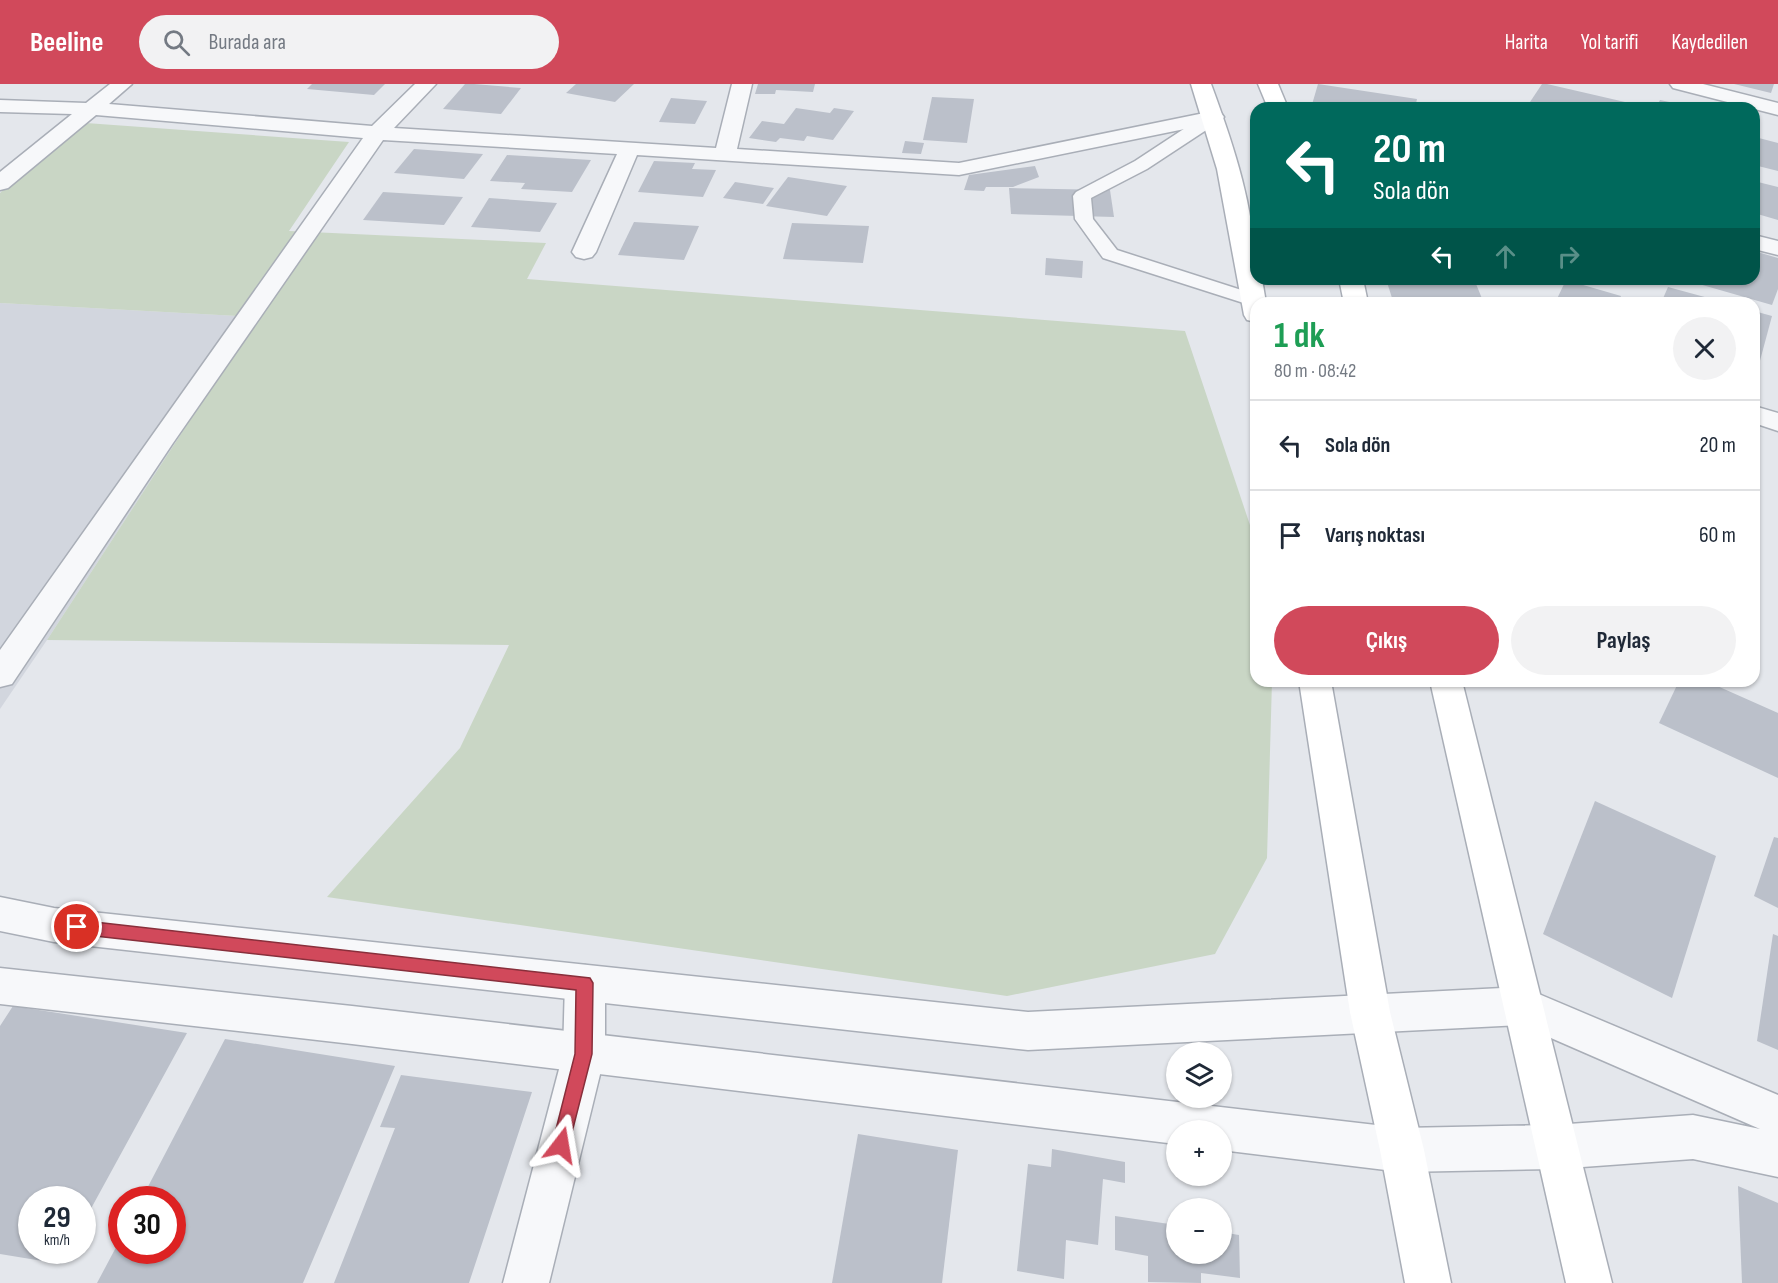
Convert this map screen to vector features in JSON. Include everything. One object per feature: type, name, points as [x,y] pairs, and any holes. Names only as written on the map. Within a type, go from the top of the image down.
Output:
[{"type":"main road","points":[[1201,84],[1214,117],[1244,242],[1250,282]]},
{"type":"main road","points":[[1268,84],[1276,102]]},
{"type":"main road","points":[[1316,687],[1370,1012],[1402,1150],[1428,1283]]},
{"type":"main road","points":[[1447,687],[1589,1283]]},
{"type":"street","points":[[0,183],[122,84]]},
{"type":"street","points":[[0,675],[163,437],[377,132],[426,84]]},
{"type":"street","points":[[725,154],[742,84]]},
{"type":"street","points":[[1680,84],[1751,102]]},
{"type":"street","points":[[1760,104],[1778,109]]},
{"type":"street","points":[[0,106],[91,109],[377,132],[959,169],[1214,117]]},
{"type":"street","points":[[584,252],[630,148]]},
{"type":"street","points":[[1760,244],[1778,248]]},
{"type":"street","points":[[1760,416],[1778,422]]},
{"type":"street","points":[[0,914],[54,925],[1028,1031],[1522,1006],[1778,1116]]},
{"type":"street","points":[[526,1283],[584,1054],[585,983]]},
{"type":"street","points":[[0,986],[352,1025],[1402,1150],[1556,1147],[1693,1137],[1778,1155]]},
{"type":"lane","points":[[1214,117],[1141,165],[1082,196],[1084,219],[1110,254],[1250,306]]},
{"type":"shaded area","points":[[0,303],[257,317],[0,709]]},
{"type":"green space","points":[[72,122],[349,142],[289,231],[546,243],[527,279],[1185,331],[1250,525],[1250,687],[1272,687],[1267,858],[1215,954],[1007,996],[327,897],[460,748],[509,645],[47,640],[257,317],[0,303],[0,193]]},
{"type":"building","points":[[312,84],[385,84],[374,95],[307,89]]},
{"type":"building","points":[[465,84],[521,88],[501,114],[443,109]]},
{"type":"building","points":[[576,84],[634,84],[615,102],[566,93]]},
{"type":"building","points":[[758,84],[815,84],[813,92],[776,90],[775,94],[755,94]]},
{"type":"building","points":[[1318,84],[1417,99],[1416,102],[1313,102]]},
{"type":"building","points":[[1542,84],[1547,84],[1625,102],[1530,102]]},
{"type":"building","points":[[1734,84],[1774,84],[1771,93]]},
{"type":"building","points":[[932,97],[974,99],[967,143],[923,140]]},
{"type":"building","points":[[671,98],[707,101],[695,124],[659,122]]},
{"type":"building","points":[[796,108],[830,113],[834,108],[854,111],[833,140],[807,136],[804,141],[780,138],[776,142],[749,138],[762,121],[784,124]]},
{"type":"building","points":[[1760,138],[1778,143],[1778,171],[1760,166]]},
{"type":"building","points":[[905,141],[924,143],[921,154],[902,153]]},
{"type":"building","points":[[414,149],[483,154],[464,179],[394,173]]},
{"type":"building","points":[[507,155],[591,160],[572,192],[521,189],[525,183],[490,181]]},
{"type":"building","points":[[654,161],[695,163],[692,169],[716,170],[703,197],[638,192]]},
{"type":"building","points":[[1035,166],[1039,177],[1013,187],[986,187],[984,191],[964,190],[969,175]]},
{"type":"building","points":[[788,177],[847,186],[827,216],[766,206]]},
{"type":"building","points":[[735,182],[774,188],[763,204],[723,198]]},
{"type":"building","points":[[1760,182],[1778,187],[1778,220],[1760,215]]},
{"type":"building","points":[[1009,188],[1110,190],[1114,217],[1011,214]]},
{"type":"building","points":[[383,192],[463,197],[444,225],[363,220]]},
{"type":"building","points":[[489,198],[557,203],[540,232],[471,227]]},
{"type":"building","points":[[634,222],[699,226],[684,260],[618,255]]},
{"type":"building","points":[[792,223],[869,226],[863,263],[783,259]]},
{"type":"building","points":[[1760,253],[1778,258],[1778,289],[1772,305],[1760,302],[1760,297],[1744,297],[1702,285],[1760,285]]},
{"type":"building","points":[[1046,258],[1083,261],[1082,278],[1045,275]]},
{"type":"building","points":[[1388,285],[1476,285],[1481,297],[1392,297]]},
{"type":"building","points":[[1564,285],[1583,285],[1621,296],[1621,297],[1558,297]]},
{"type":"building","points":[[1668,287],[1705,297],[1664,297]]},
{"type":"building","points":[[1760,313],[1772,316],[1760,361]]},
{"type":"building","points":[[1676,687],[1720,687],[1778,713],[1778,778],[1659,723]]},
{"type":"building","points":[[1595,801],[1716,856],[1672,998],[1543,934]]},
{"type":"building","points":[[1774,837],[1778,838],[1778,908],[1754,896]]},
{"type":"building","points":[[1773,934],[1778,936],[1778,1050],[1757,1041]]},
{"type":"building","points":[[13,1006],[187,1033],[96,1199],[96,1186],[18,1186],[18,1257],[0,1254],[0,1026]]},
{"type":"building","points":[[225,1039],[395,1066],[303,1283],[97,1283],[108,1262],[186,1264],[186,1186],[148,1186]]},
{"type":"building","points":[[401,1075],[532,1092],[469,1283],[334,1283],[395,1128],[380,1127]]},
{"type":"building","points":[[858,1134],[958,1150],[942,1283],[832,1283]]},
{"type":"building","points":[[1052,1149],[1125,1162],[1125,1183],[1103,1179],[1098,1245],[1066,1240],[1064,1279],[1017,1271],[1028,1164],[1051,1167]]},
{"type":"building","points":[[1738,1186],[1778,1203],[1778,1283],[1742,1283]]},
{"type":"building","points":[[1115,1216],[1166,1224],[1166,1264],[1232,1264],[1232,1234],[1239,1235],[1240,1278],[1201,1273],[1201,1283],[1148,1282],[1148,1256],[1115,1250]]},
{"type":"route","points":[[77,927],[585,983],[584,1054],[561,1145]]}]
